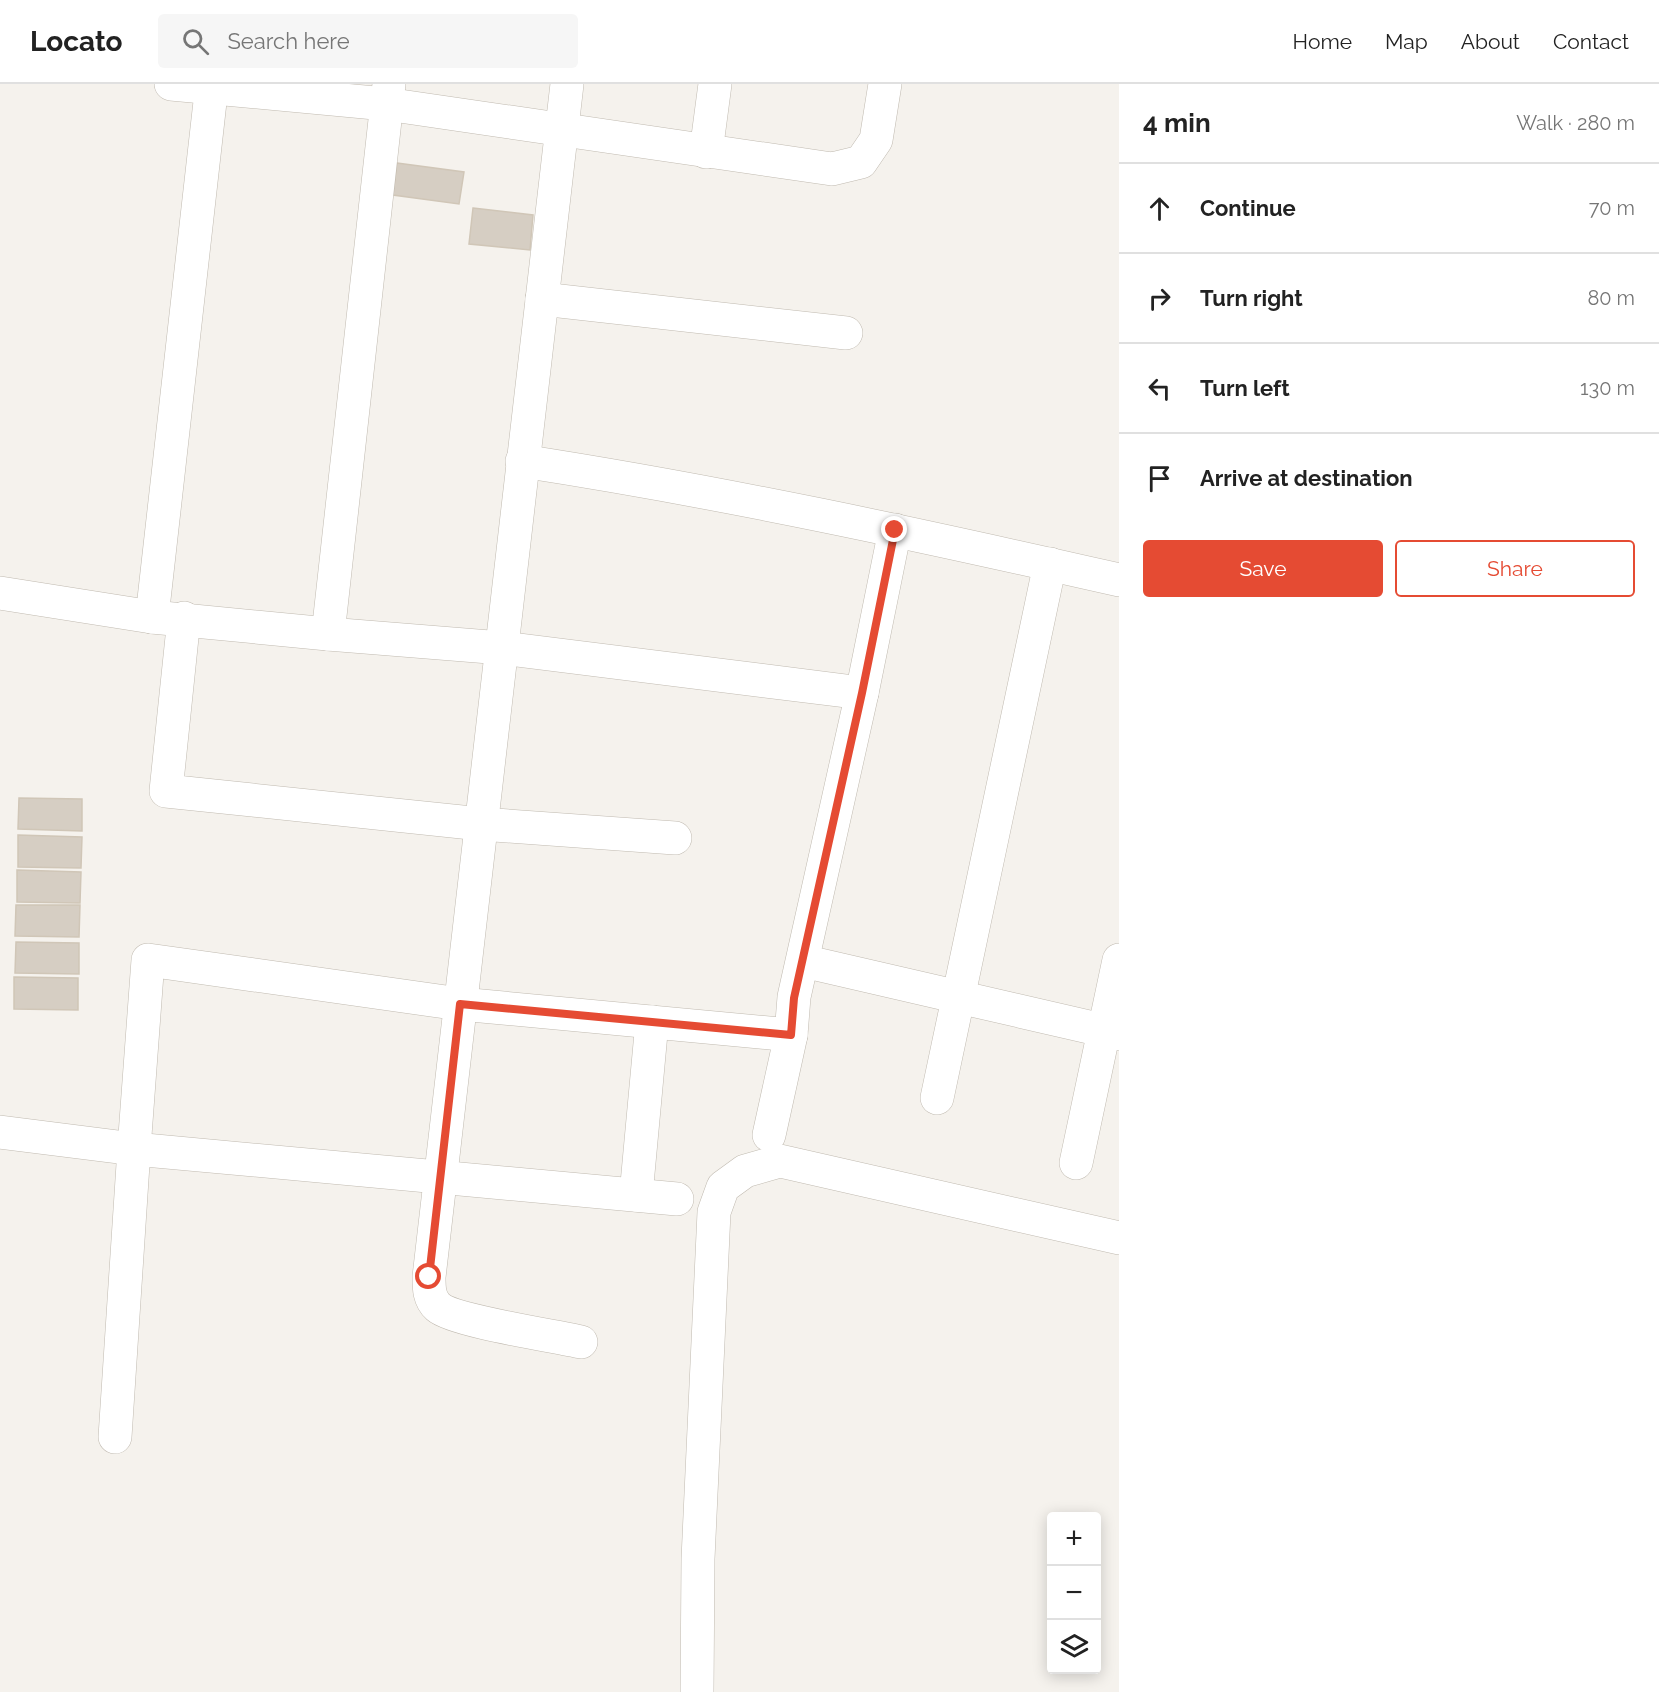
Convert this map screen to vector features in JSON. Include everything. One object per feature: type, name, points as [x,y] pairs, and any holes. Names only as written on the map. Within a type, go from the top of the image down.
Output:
[{"type":"street","points":[[171,84],[388,94],[562,130],[832,169],[861,162],[876,140],[885,84]]},
{"type":"street","points":[[567,84],[440,1177],[429,1294],[438,1307],[458,1316],[581,1342]]},
{"type":"street","points":[[706,152],[716,84]]},
{"type":"street","points":[[152,617],[212,86]]},
{"type":"street","points":[[328,634],[388,94]]},
{"type":"street","points":[[542,299],[846,333]]},
{"type":"street","points":[[522,461],[627,477],[895,530],[1119,580]]},
{"type":"street","points":[[769,1135],[791,1035],[794,998],[862,693],[895,530]]},
{"type":"street","points":[[937,1098],[1050,564]]},
{"type":"street","points":[[0,593],[152,617],[184,618],[328,634],[502,648],[862,693]]},
{"type":"street","points":[[184,618],[166,791],[482,824],[675,838]]},
{"type":"street","points":[[115,1437],[147,960],[460,1004],[791,1035]]},
{"type":"street","points":[[802,960],[1112,1032]]},
{"type":"street","points":[[1076,1163],[1112,1032],[1119,960]]},
{"type":"street","points":[[636,1195],[652,1022]]},
{"type":"street","points":[[0,1132],[134,1149],[677,1199]]},
{"type":"street","points":[[697,1692],[698,1560],[714,1212],[723,1187],[745,1171],[780,1161],[1119,1238]]},
{"type":"building","points":[[397,163],[464,172],[459,204],[393,195]]},
{"type":"building","points":[[473,208],[533,215],[530,250],[469,244]]},
{"type":"building","points":[[19,798],[82,799],[82,831],[18,829]]},
{"type":"building","points":[[18,835],[82,837],[81,868],[18,867]]},
{"type":"building","points":[[17,870],[81,872],[80,903],[17,902]]},
{"type":"building","points":[[16,905],[80,905],[79,937],[15,936]]},
{"type":"building","points":[[16,942],[79,943],[79,974],[15,973]]},
{"type":"building","points":[[14,977],[78,978],[78,1010],[14,1009]]},
{"type":"route","points":[[429,1277],[460,1004],[791,1035],[794,998],[862,693],[895,530]]}]
